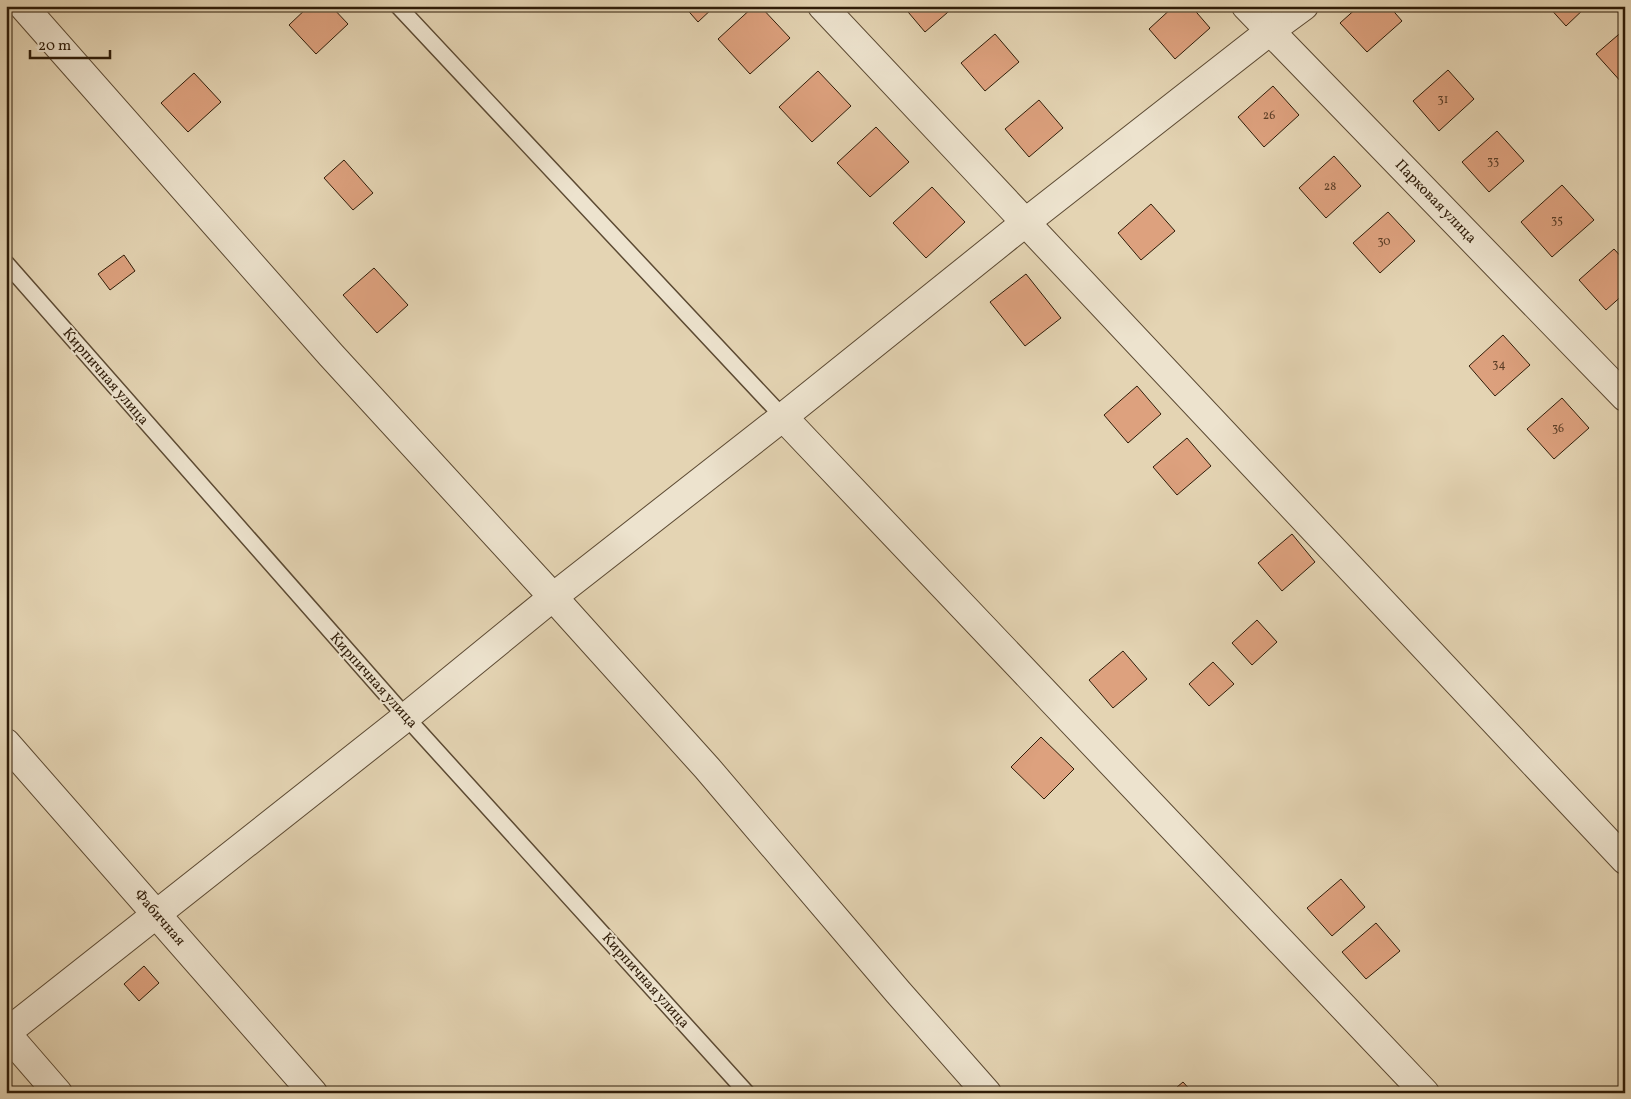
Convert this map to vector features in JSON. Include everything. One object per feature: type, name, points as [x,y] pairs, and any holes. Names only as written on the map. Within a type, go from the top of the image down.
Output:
[{"type":"street","points":[[24,6],[331,355],[707,768],[898,992],[987,1093]]},
{"type":"street","points":[[822,6],[1625,860]]},
{"type":"street","name":"Парковая улица","points":[[1246,6],[1625,397]]},
{"type":"street","points":[[58,1093],[6,1033],[406,717],[553,597],[783,418],[1026,222],[1304,6]]},
{"type":"street","points":[[783,418],[1425,1093]]},
{"type":"street","name":"Фабичная","points":[[6,743],[312,1093]]},
{"type":"lane","points":[[398,6],[783,418]]},
{"type":"lane","name":"Кирпичная улица","points":[[6,263],[406,717],[747,1093]]},
{"type":"building","points":[[309,6],[331,6],[348,24],[316,54],[289,25]]},
{"type":"building","points":[[684,6],[715,6],[698,22]]},
{"type":"building","points":[[754,6],[760,6],[790,38],[750,74],[718,39]]},
{"type":"building","points":[[903,6],[955,6],[925,32]]},
{"type":"building","points":[[1174,6],[1191,6],[1210,28],[1175,59],[1149,29]]},
{"type":"building","points":[[1359,6],[1389,6],[1402,21],[1367,52],[1340,23]]},
{"type":"building","points":[[1548,6],[1587,6],[1566,26]]},
{"type":"building","points":[[1625,29],[1625,82],[1623,84],[1596,54]]},
{"type":"building","points":[[995,34],[1019,62],[985,91],[961,63]]},
{"type":"building","points":[[1448,70],[1474,99],[1439,131],[1413,101]]},
{"type":"building","points":[[818,71],[851,106],[812,142],[779,107]]},
{"type":"building","points":[[194,73],[221,102],[188,132],[161,103]]},
{"type":"building","points":[[1273,86],[1299,115],[1264,147],[1238,117]]},
{"type":"building","points":[[1039,100],[1063,128],[1029,157],[1005,129]]},
{"type":"building","points":[[876,127],[909,162],[870,197],[837,163]]},
{"type":"building","points":[[1497,131],[1524,161],[1489,192],[1462,162]]},
{"type":"building","points":[[1334,156],[1361,186],[1326,218],[1299,188]]},
{"type":"building","points":[[344,160],[373,193],[353,210],[324,178]]},
{"type":"building","points":[[1562,185],[1594,220],[1552,257],[1521,222]]},
{"type":"building","points":[[932,187],[965,222],[926,258],[893,223]]},
{"type":"building","points":[[1151,204],[1175,231],[1141,260],[1118,233]]},
{"type":"building","points":[[1388,212],[1415,241],[1380,273],[1353,243]]},
{"type":"building","points":[[1614,249],[1625,261],[1625,293],[1606,310],[1579,280]]},
{"type":"building","points":[[124,255],[135,271],[110,290],[98,274]]},
{"type":"building","points":[[374,268],[408,305],[377,333],[343,295]]},
{"type":"building","points":[[1026,274],[1061,318],[1025,346],[990,302]]},
{"type":"building","points":[[1503,335],[1530,365],[1495,396],[1469,366]]},
{"type":"building","points":[[1137,386],[1161,414],[1128,443],[1104,415]]},
{"type":"building","points":[[1562,398],[1589,428],[1554,459],[1527,429]]},
{"type":"building","points":[[1187,438],[1211,466],[1177,495],[1153,467]]},
{"type":"building","points":[[1292,534],[1315,562],[1282,591],[1258,563]]},
{"type":"building","points":[[1257,620],[1277,642],[1252,665],[1232,643]]},
{"type":"building","points":[[1123,651],[1147,679],[1113,708],[1089,680]]},
{"type":"building","points":[[1213,662],[1234,684],[1209,706],[1189,684]]},
{"type":"building","points":[[1041,737],[1074,769],[1044,799],[1011,767]]},
{"type":"building","points":[[1341,879],[1365,907],[1332,936],[1307,908]]},
{"type":"building","points":[[1376,923],[1400,951],[1366,979],[1342,952]]},
{"type":"building","points":[[144,966],[159,983],[139,1001],[124,984]]},
{"type":"building","points":[[1183,1082],[1193,1093],[1170,1093]]}]
